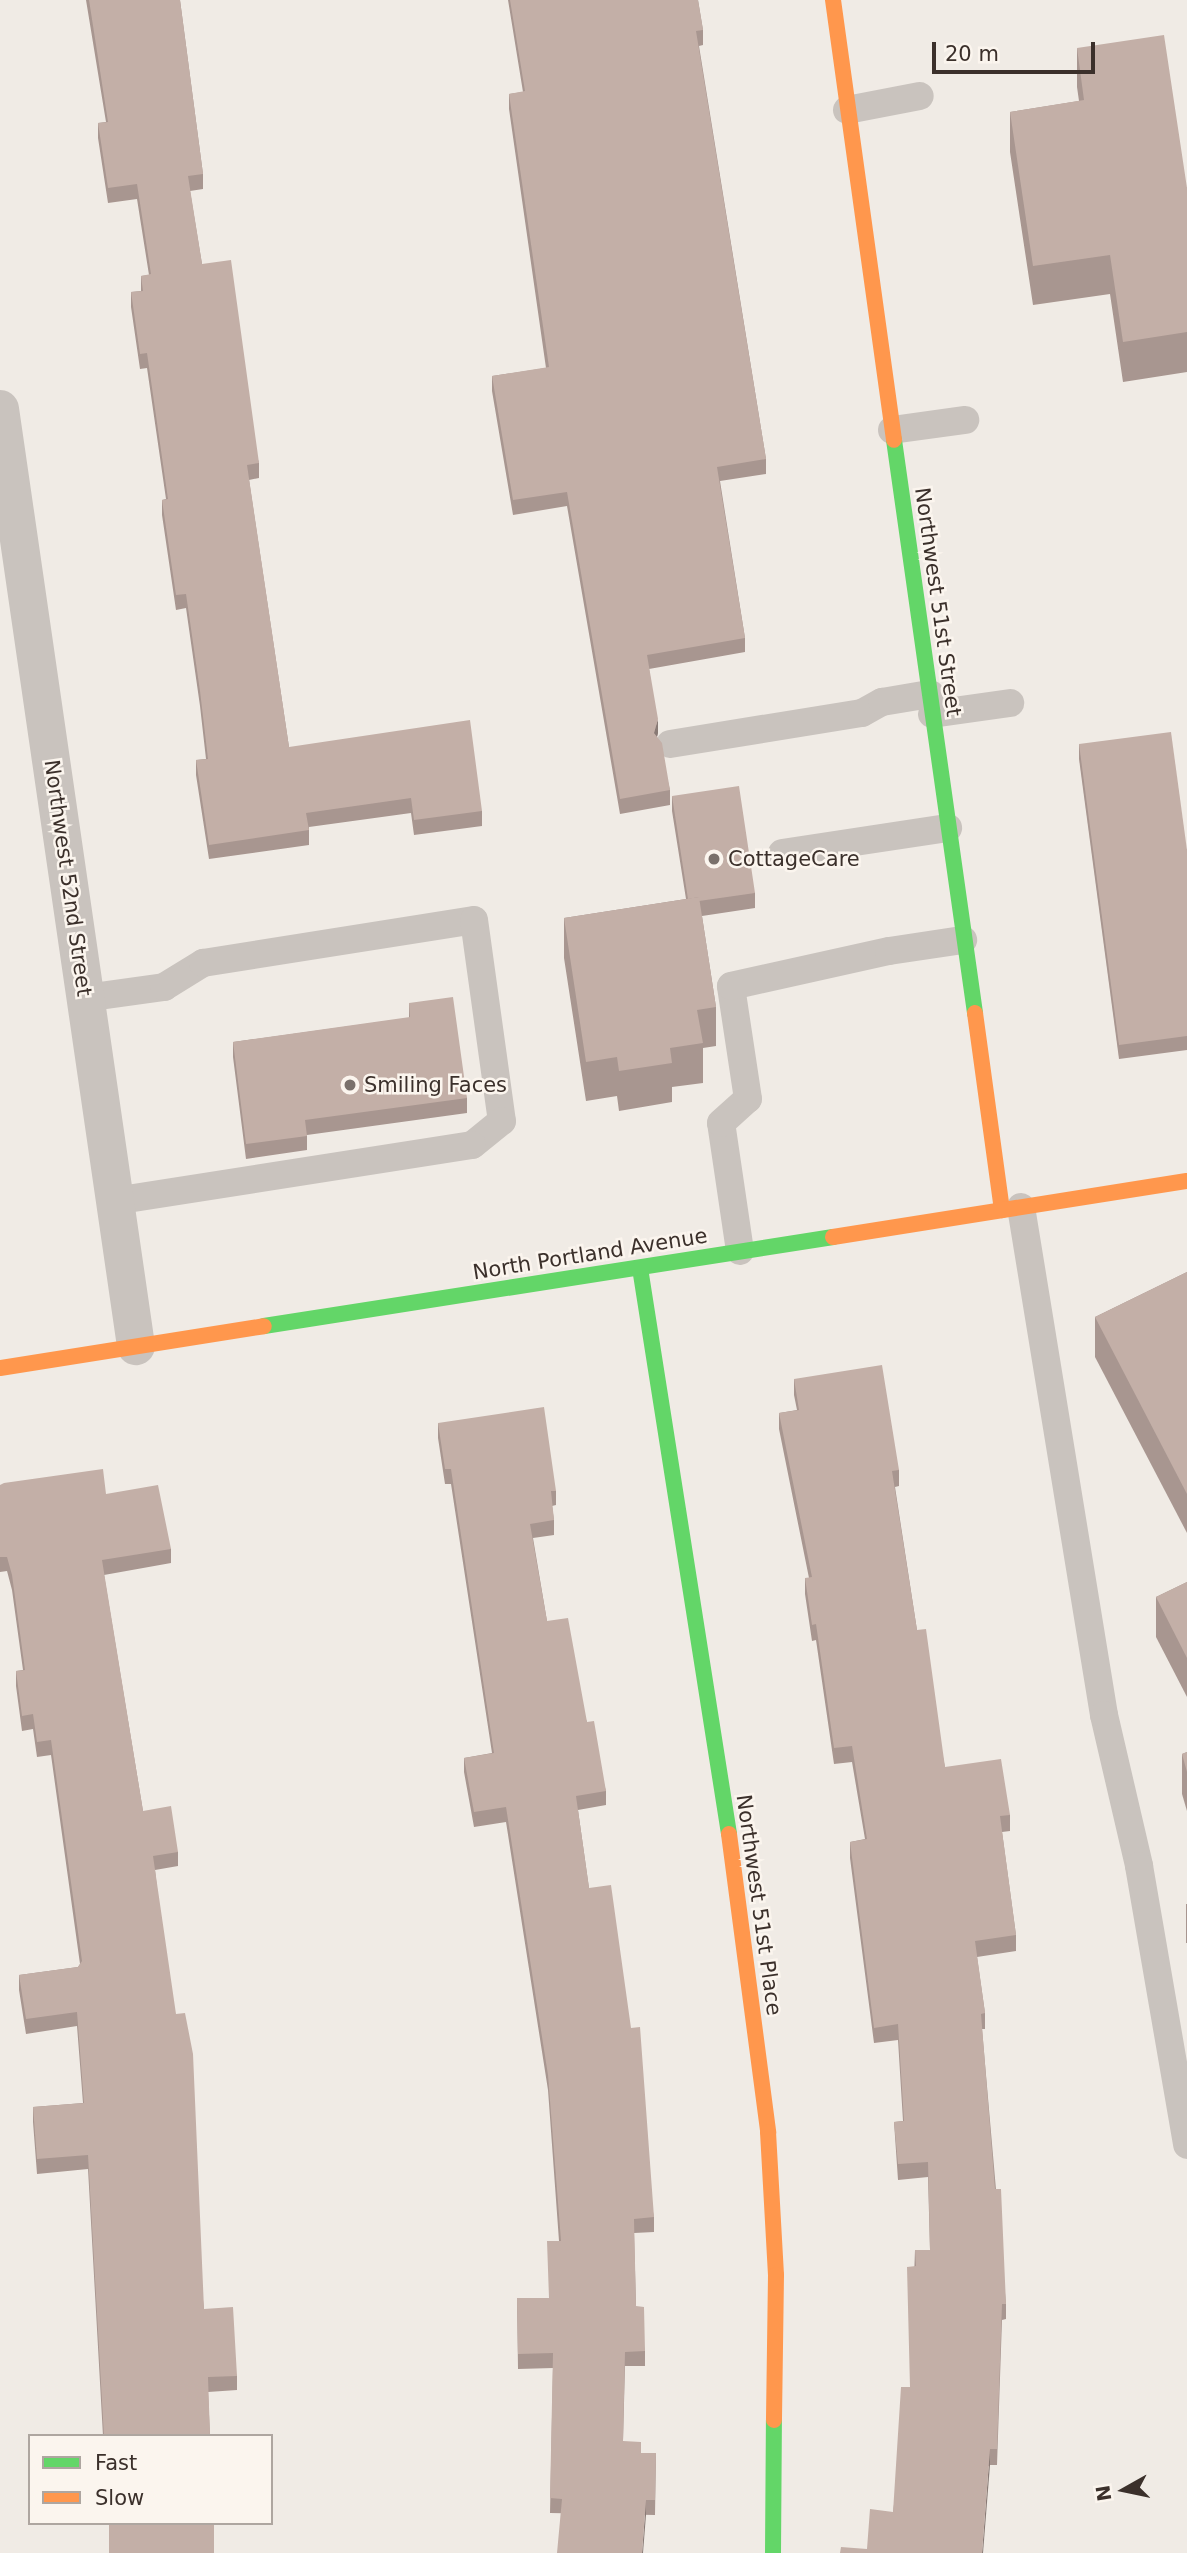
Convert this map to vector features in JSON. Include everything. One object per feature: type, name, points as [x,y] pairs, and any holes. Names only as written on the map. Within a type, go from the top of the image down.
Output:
[{"type":"street","name":"Northwest 51st Street","points":[[833,0],[963,940],[1012,1208]]},
{"type":"street","name":"Northwest 52nd Street","points":[[0,409],[135,1346]]},
{"type":"street","name":"North Portland Avenue","points":[[0,1368],[1187,1181]]},
{"type":"street","name":"Northwest 51st Place","points":[[640,1268],[748,1951],[768,2132],[776,2275],[773,2553]]},
{"type":"lane","points":[[848,110],[920,96]]},
{"type":"lane","points":[[892,430],[965,419]]},
{"type":"lane","points":[[670,744],[862,713],[882,702],[1010,702]]},
{"type":"lane","points":[[782,853],[948,828]]},
{"type":"lane","points":[[85,998],[164,987],[203,963],[474,920],[502,1121],[472,1144],[114,1201]]},
{"type":"lane","points":[[740,1251],[721,1123],[748,1099],[731,986],[889,951],[963,940]]},
{"type":"lane","points":[[1012,1208],[1104,1715],[1139,1866],[1187,2145]]},
{"type":"building","points":[[89,0],[180,0],[203,174],[188,176],[202,264],[231,260],[259,463],[247,465],[289,747],[470,720],[482,811],[414,820],[411,798],[306,813],[309,830],[209,845],[196,760],[208,759],[200,691],[186,594],[176,595],[162,500],[168,499],[147,353],[140,354],[131,292],[143,291],[141,276],[151,274],[137,184],[108,188],[98,123],[108,122]]},
{"type":"building","points":[[510,0],[698,0],[703,30],[696,31],[766,459],[717,467],[745,638],[647,655],[658,719],[654,733],[662,743],[670,790],[620,799],[567,492],[513,500],[492,376],[549,367],[509,94],[525,91]]},
{"type":"building","points":[[1164,35],[1187,188],[1187,332],[1123,342],[1110,255],[1033,266],[1010,112],[1084,100],[1077,48]]},
{"type":"building","points":[[1171,732],[1187,850],[1187,1036],[1119,1045],[1079,744]]},
{"type":"building","name":"CottageCare","points":[[739,786],[755,893],[699,901],[699,897],[688,899],[672,796]]},
{"type":"building","points":[[699,897],[716,1007],[697,1010],[703,1043],[670,1048],[672,1063],[619,1071],[617,1057],[586,1062],[564,918]]},
{"type":"building","name":"Smiling Faces","points":[[453,997],[467,1098],[305,1120],[307,1136],[246,1144],[233,1042],[410,1017],[409,1003]]},
{"type":"building","points":[[1187,1272],[1187,1494],[1095,1317]]},
{"type":"building","points":[[882,1365],[899,1470],[892,1471],[917,1630],[926,1629],[945,1767],[1001,1759],[1010,1815],[1000,1816],[1016,1935],[975,1941],[985,2013],[981,2014],[995,2189],[1001,2189],[1006,2304],[1002,2304],[997,2449],[990,2449],[982,2553],[840,2553],[841,2547],[867,2549],[870,2509],[893,2512],[901,2387],[910,2387],[907,2267],[916,2266],[915,2250],[930,2250],[928,2162],[898,2164],[894,2122],[904,2121],[898,2024],[874,2028],[850,1842],[867,1839],[852,1746],[834,1748],[816,1624],[812,1625],[805,1578],[812,1577],[779,1413],[799,1410],[794,1379]]},
{"type":"building","points":[[544,1407],[556,1491],[551,1491],[554,1520],[530,1524],[547,1621],[568,1618],[587,1722],[594,1721],[606,1791],[576,1796],[589,1888],[611,1885],[631,2028],[640,2027],[654,2217],[634,2219],[636,2306],[644,2307],[645,2351],[625,2352],[623,2441],[641,2442],[641,2453],[656,2453],[655,2500],[646,2500],[642,2553],[557,2553],[562,2499],[550,2498],[553,2353],[518,2354],[517,2298],[549,2298],[547,2241],[561,2241],[548,2075],[506,1807],[474,1812],[464,1758],[494,1753],[451,1469],[445,1469],[438,1423]]},
{"type":"building","points":[[103,1469],[106,1494],[158,1485],[171,1549],[102,1560],[143,1811],[171,1806],[178,1852],[153,1856],[176,2014],[185,2013],[193,2054],[204,2309],[233,2307],[237,2376],[208,2377],[210,2434],[104,2434],[88,2155],[37,2159],[33,2107],[84,2103],[77,2012],[26,2019],[19,1975],[78,1967],[82,1961],[51,1740],[37,1742],[33,1714],[22,1716],[16,1671],[25,1670],[12,1575],[7,1557],[0,1557],[0,1485]]},
{"type":"building","points":[[1187,1582],[1187,1658],[1156,1597]]},
{"type":"building","points":[[1187,1752],[1187,1772],[1182,1754]]},
{"type":"building","points":[[109,2525],[214,2525],[214,2553],[109,2553]]},
{"type":"traffic: fast","points":[[894,440],[975,1013]]},
{"type":"traffic: fast","points":[[264,1326],[833,1237]]},
{"type":"traffic: fast","points":[[640,1268],[729,1834]]},
{"type":"traffic: fast","points":[[773,2553],[774,2420]]},
{"type":"traffic: slow","points":[[833,0],[894,440]]},
{"type":"traffic: slow","points":[[975,1013],[1002,1210]]},
{"type":"traffic: slow","points":[[833,1237],[1187,1181]]},
{"type":"traffic: slow","points":[[0,1368],[264,1326]]},
{"type":"traffic: slow","points":[[729,1834],[768,2132],[776,2275],[774,2420]]},
{"type":"place","name":"CottageCare","points":[[714,859]]},
{"type":"place","name":"Smiling Faces","points":[[350,1085]]}]
